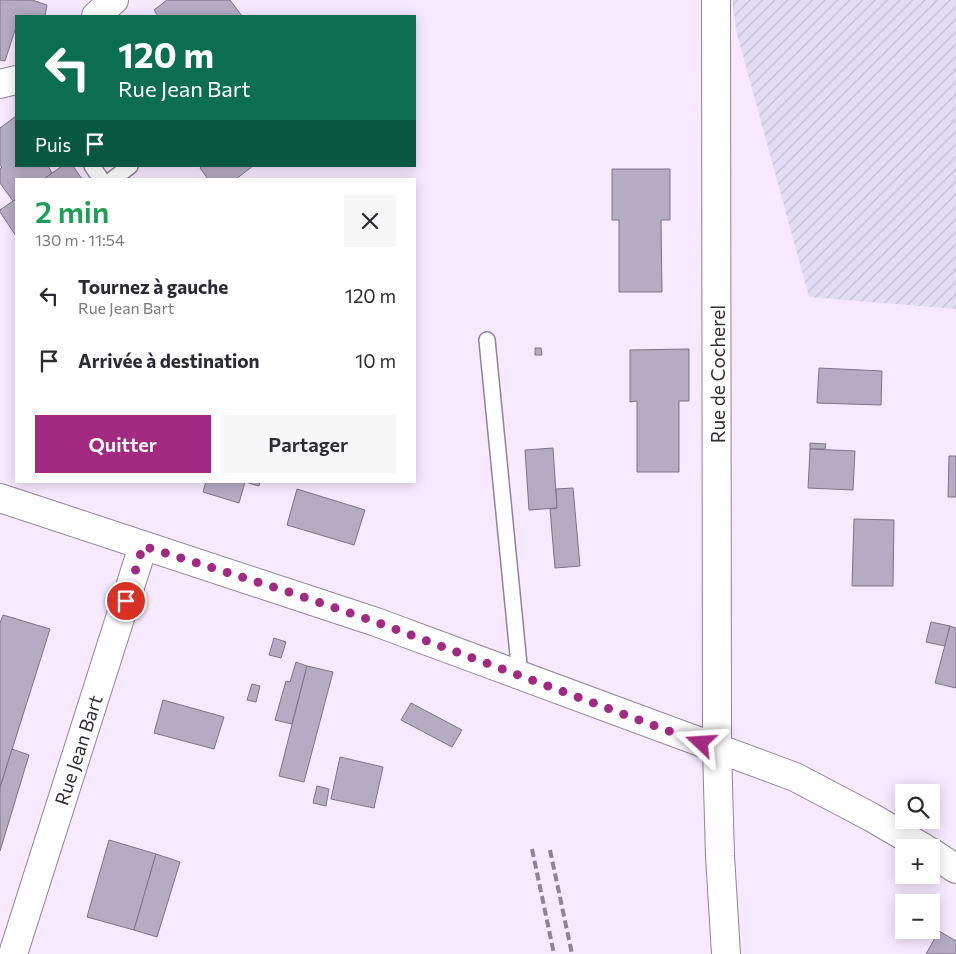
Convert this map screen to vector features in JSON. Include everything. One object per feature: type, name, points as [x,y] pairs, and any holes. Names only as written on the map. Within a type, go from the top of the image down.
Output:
[{"type":"main road","points":[[97,15],[115,0]]},
{"type":"main road","name":"Rue de Cocherel","points":[[716,0],[717,748],[720,856],[726,954]]},
{"type":"main road","points":[[0,84],[15,80]]},
{"type":"main road","points":[[0,498],[367,619],[795,777],[909,839]]},
{"type":"main road","name":"Rue Jean Bart","points":[[13,954],[143,546]]},
{"type":"main road","points":[[940,858],[956,869]]},
{"type":"lane","points":[[115,0],[122,15]]},
{"type":"lane","points":[[93,167],[100,178]]},
{"type":"lane","points":[[114,178],[129,167]]},
{"type":"lane","points":[[487,340],[520,675]]},
{"type":"shaded area","points":[[732,0],[956,0],[956,309],[809,297],[736,30]]},
{"type":"building","points":[[0,0],[32,0],[47,5],[45,15],[15,15],[15,30],[5,61],[0,60]]},
{"type":"building","points":[[167,0],[230,0],[241,15],[157,15],[154,10]]},
{"type":"building","points":[[15,117],[15,167],[49,167],[52,173],[45,178],[15,178],[15,200],[13,201],[0,183],[0,169],[2,167],[0,165],[0,128]]},
{"type":"building","points":[[61,167],[74,167],[81,178],[45,178]]},
{"type":"building","points":[[252,167],[237,178],[207,178],[200,168]]},
{"type":"building","points":[[612,169],[670,169],[670,220],[661,220],[662,292],[619,292],[619,220],[612,220]]},
{"type":"building","points":[[15,200],[15,234],[0,212],[0,210]]},
{"type":"building","points":[[535,348],[541,348],[542,355],[535,355]]},
{"type":"building","points":[[689,349],[689,401],[679,401],[679,472],[637,472],[637,401],[630,402],[630,350]]},
{"type":"building","points":[[819,368],[882,371],[881,405],[817,403]]},
{"type":"building","points":[[810,443],[826,444],[825,449],[810,449]]},
{"type":"building","points":[[553,448],[557,508],[529,510],[525,450]]},
{"type":"building","points":[[810,449],[855,451],[853,490],[808,488]]},
{"type":"building","points":[[949,456],[956,456],[956,497],[948,497]]},
{"type":"building","points":[[205,483],[245,483],[239,503],[203,492]]},
{"type":"building","points":[[248,483],[260,483],[259,486]]},
{"type":"building","points":[[573,488],[580,566],[555,568],[550,509],[557,508],[556,489]]},
{"type":"building","points":[[297,489],[365,510],[354,545],[287,525]]},
{"type":"building","points":[[854,519],[894,520],[893,586],[852,586]]},
{"type":"building","points":[[3,615],[50,629],[0,788],[0,623]]},
{"type":"building","points":[[931,622],[950,626],[945,646],[926,642]]},
{"type":"building","points":[[950,626],[956,628],[956,688],[935,683]]},
{"type":"building","points":[[274,638],[286,642],[281,658],[269,655]]},
{"type":"building","points":[[296,662],[307,666],[292,724],[275,720],[286,681],[290,682]]},
{"type":"building","points":[[307,666],[333,672],[304,782],[279,776]]},
{"type":"building","points":[[252,684],[260,686],[256,702],[247,700]]},
{"type":"building","points":[[163,700],[224,717],[214,749],[154,733]]},
{"type":"building","points":[[411,703],[462,730],[452,747],[401,720]]},
{"type":"building","points":[[12,749],[29,755],[0,851],[0,788]]},
{"type":"building","points":[[340,757],[383,767],[374,808],[331,799]]},
{"type":"building","points":[[317,786],[329,789],[326,806],[313,803]]},
{"type":"building","points":[[109,840],[156,854],[134,930],[87,917]]},
{"type":"building","points":[[156,854],[180,862],[157,937],[134,930]]},
{"type":"building","points":[[940,932],[956,941],[956,954],[926,954],[934,939],[940,939]]},
{"type":"railway","points":[[532,849],[554,954]]},
{"type":"railway","points":[[550,850],[572,954]]},
{"type":"route","points":[[126,601],[143,546],[286,591],[376,622],[701,743]]}]
